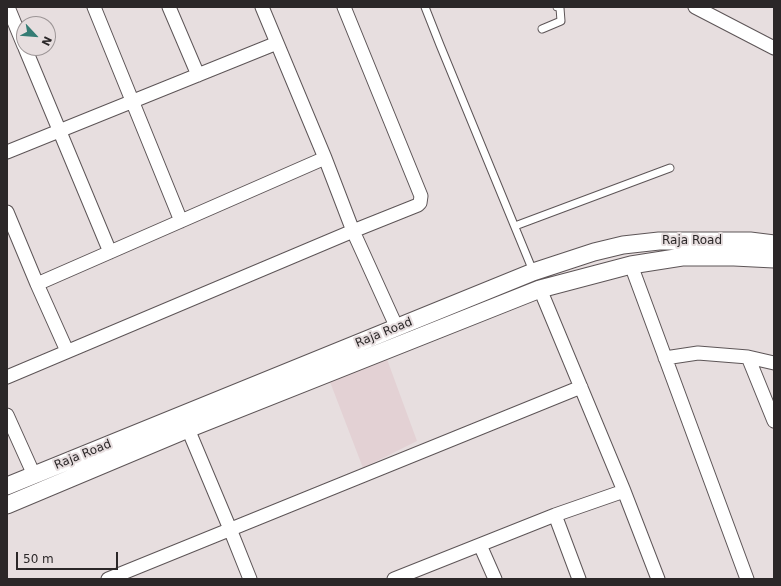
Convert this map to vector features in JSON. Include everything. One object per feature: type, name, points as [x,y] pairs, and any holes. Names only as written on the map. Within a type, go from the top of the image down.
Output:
[{"type":"street","points":[[8,7],[16,27]]},
{"type":"street","points":[[94,7],[181,221]]},
{"type":"street","points":[[169,7],[198,75]]},
{"type":"street","points":[[262,7],[325,158],[353,231],[397,328]]},
{"type":"street","points":[[7,377],[420,203],[421,196],[344,7]]},
{"type":"street","points":[[695,7],[774,48]]},
{"type":"street","points":[[7,152],[277,43]]},
{"type":"street","points":[[28,56],[110,252]]},
{"type":"street","points":[[37,284],[325,158]]},
{"type":"street","points":[[7,212],[67,351]]},
{"type":"street","name":"Raja Road","points":[[7,486],[533,272],[594,252],[623,245],[659,241],[750,241],[774,244]]},
{"type":"street","name":"Raja Road","points":[[7,505],[188,430],[540,289],[631,265],[682,257],[774,259]]},
{"type":"street","points":[[631,265],[747,579]]},
{"type":"street","points":[[540,289],[624,491],[658,579]]},
{"type":"street","points":[[665,358],[698,353],[748,357],[774,363]]},
{"type":"street","points":[[748,357],[774,421]]},
{"type":"street","points":[[108,579],[581,387]]},
{"type":"street","points":[[7,415],[34,475]]},
{"type":"street","points":[[188,430],[250,579]]},
{"type":"street","points":[[56,466],[64,482]]},
{"type":"street","points":[[394,579],[416,575],[480,545],[555,515],[624,491]]},
{"type":"street","points":[[555,515],[579,579]]},
{"type":"street","points":[[480,545],[495,579]]},
{"type":"lane","points":[[425,7],[533,272]]},
{"type":"lane","points":[[542,29],[561,21],[560,8],[557,7]]},
{"type":"lane","points":[[515,226],[670,168]]},
{"type":"shaded area","points":[[384,351],[417,441],[363,468],[327,374]]}]
